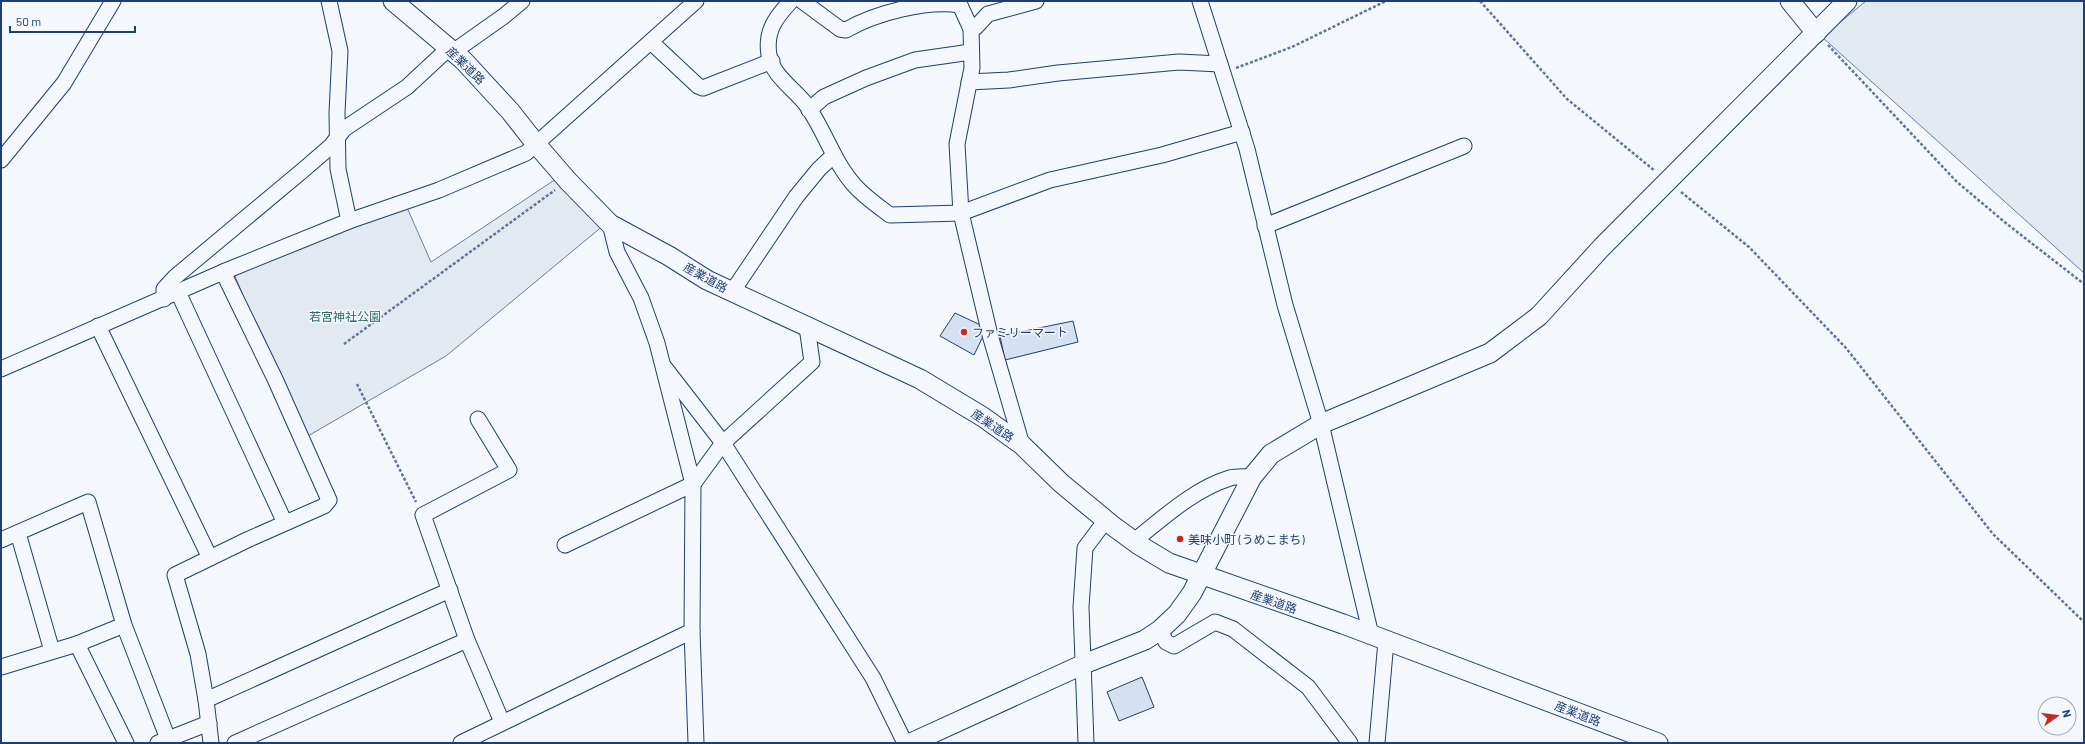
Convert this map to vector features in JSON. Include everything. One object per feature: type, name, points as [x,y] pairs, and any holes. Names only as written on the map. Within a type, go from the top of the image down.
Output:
[{"type":"street","points":[[1,160],[64,83],[113,1]]},
{"type":"street","points":[[329,1],[340,51],[338,169],[349,221]]},
{"type":"street","name":"産業道路","points":[[393,1],[463,60],[510,110],[536,144],[568,181],[610,224],[669,256],[707,280],[920,379],[982,417],[1022,445],[1061,483],[1106,520],[1134,541],[1169,563],[1379,638],[1658,743]]},
{"type":"street","points":[[164,299],[164,289],[175,277],[314,161],[331,146],[338,134],[354,121],[407,87],[451,50],[504,16],[522,1]]},
{"type":"street","points":[[1,370],[223,272],[349,221],[439,190],[526,153],[696,1]]},
{"type":"street","points":[[791,1],[771,25],[768,39],[769,56],[780,77],[809,110],[834,155],[854,185],[890,215],[961,213],[1050,180],[1162,155],[1242,132]]},
{"type":"street","points":[[802,1],[840,29],[846,30],[885,13],[925,5],[951,3],[960,5],[971,29],[969,82],[957,144],[961,213],[990,335],[1022,445]]},
{"type":"street","points":[[971,29],[976,27],[988,14],[1036,1]]},
{"type":"street","points":[[1200,1],[1242,132],[1285,305],[1321,424],[1379,638],[1378,743]]},
{"type":"street","points":[[1790,1],[1816,33]]},
{"type":"street","points":[[911,743],[1084,664],[1145,640],[1160,630],[1176,614],[1202,576],[1231,515],[1252,476],[1271,454],[1321,424],[1490,353],[1539,316],[1602,247],[1816,33],[1846,1]]},
{"type":"street","points":[[651,42],[698,86],[703,88],[772,61]]},
{"type":"street","points":[[809,110],[824,97],[866,78],[915,60],[971,52]]},
{"type":"street","points":[[969,82],[1009,80],[1058,73],[1179,62],[1221,68]]},
{"type":"street","points":[[1265,226],[1464,146]]},
{"type":"street","points":[[732,292],[796,197],[819,169],[834,155]]},
{"type":"street","points":[[610,224],[617,252],[641,298],[665,368],[693,484],[692,631],[696,743]]},
{"type":"street","points":[[211,743],[206,700],[198,654],[176,575],[328,503],[328,496],[275,379],[223,272]]},
{"type":"street","points":[[178,292],[285,523]]},
{"type":"street","points":[[98,326],[210,558]]},
{"type":"street","points":[[565,545],[693,484],[723,443],[812,362],[807,327]]},
{"type":"street","points":[[665,368],[723,443],[873,678],[905,743]]},
{"type":"street","points":[[478,419],[509,470],[423,515],[468,640],[502,722]]},
{"type":"street","points":[[1134,541],[1178,507],[1213,484],[1232,478],[1252,476]]},
{"type":"street","points":[[1,540],[88,502],[124,625],[163,741],[209,723]]},
{"type":"street","points":[[1086,743],[1081,607],[1085,548],[1106,520]]},
{"type":"street","points":[[18,532],[52,651]]},
{"type":"street","points":[[206,700],[450,590]]},
{"type":"street","points":[[1160,630],[1166,642],[1174,646],[1215,622],[1233,629],[1308,687],[1350,743]]},
{"type":"street","points":[[1,667],[78,644],[124,625]]},
{"type":"street","points":[[461,743],[692,631]]},
{"type":"street","points":[[234,743],[468,640]]},
{"type":"street","points":[[78,644],[126,743]]},
{"type":"path","points":[[1221,68],[1292,47],[1386,1]]},
{"type":"path","points":[[1480,1],[1567,98],[1749,247],[1846,348],[1993,534],[2084,622]]},
{"type":"path","points":[[1816,33],[1957,182],[2084,284]]},
{"type":"path","points":[[344,344],[568,181]]},
{"type":"path","points":[[358,384],[423,515]]},
{"type":"green space","points":[[1866,1],[2084,1],[2084,273],[1822,37]]},
{"type":"green space","name":"若宮神社公園","points":[[559,177],[604,225],[446,356],[301,440],[231,266],[405,203],[431,262]]},
{"type":"building","name":"ファミリーマート","points":[[955,313],[987,328],[974,355],[940,336]]},
{"type":"building","points":[[1073,321],[1078,342],[1005,360],[1000,336]]},
{"type":"building","points":[[1142,677],[1154,707],[1119,721],[1107,692]]},
{"type":"place","name":"ファミリーマート","points":[[964,332]]},
{"type":"place","name":"美味小町 (うめこまち)","points":[[1180,539]]}]
